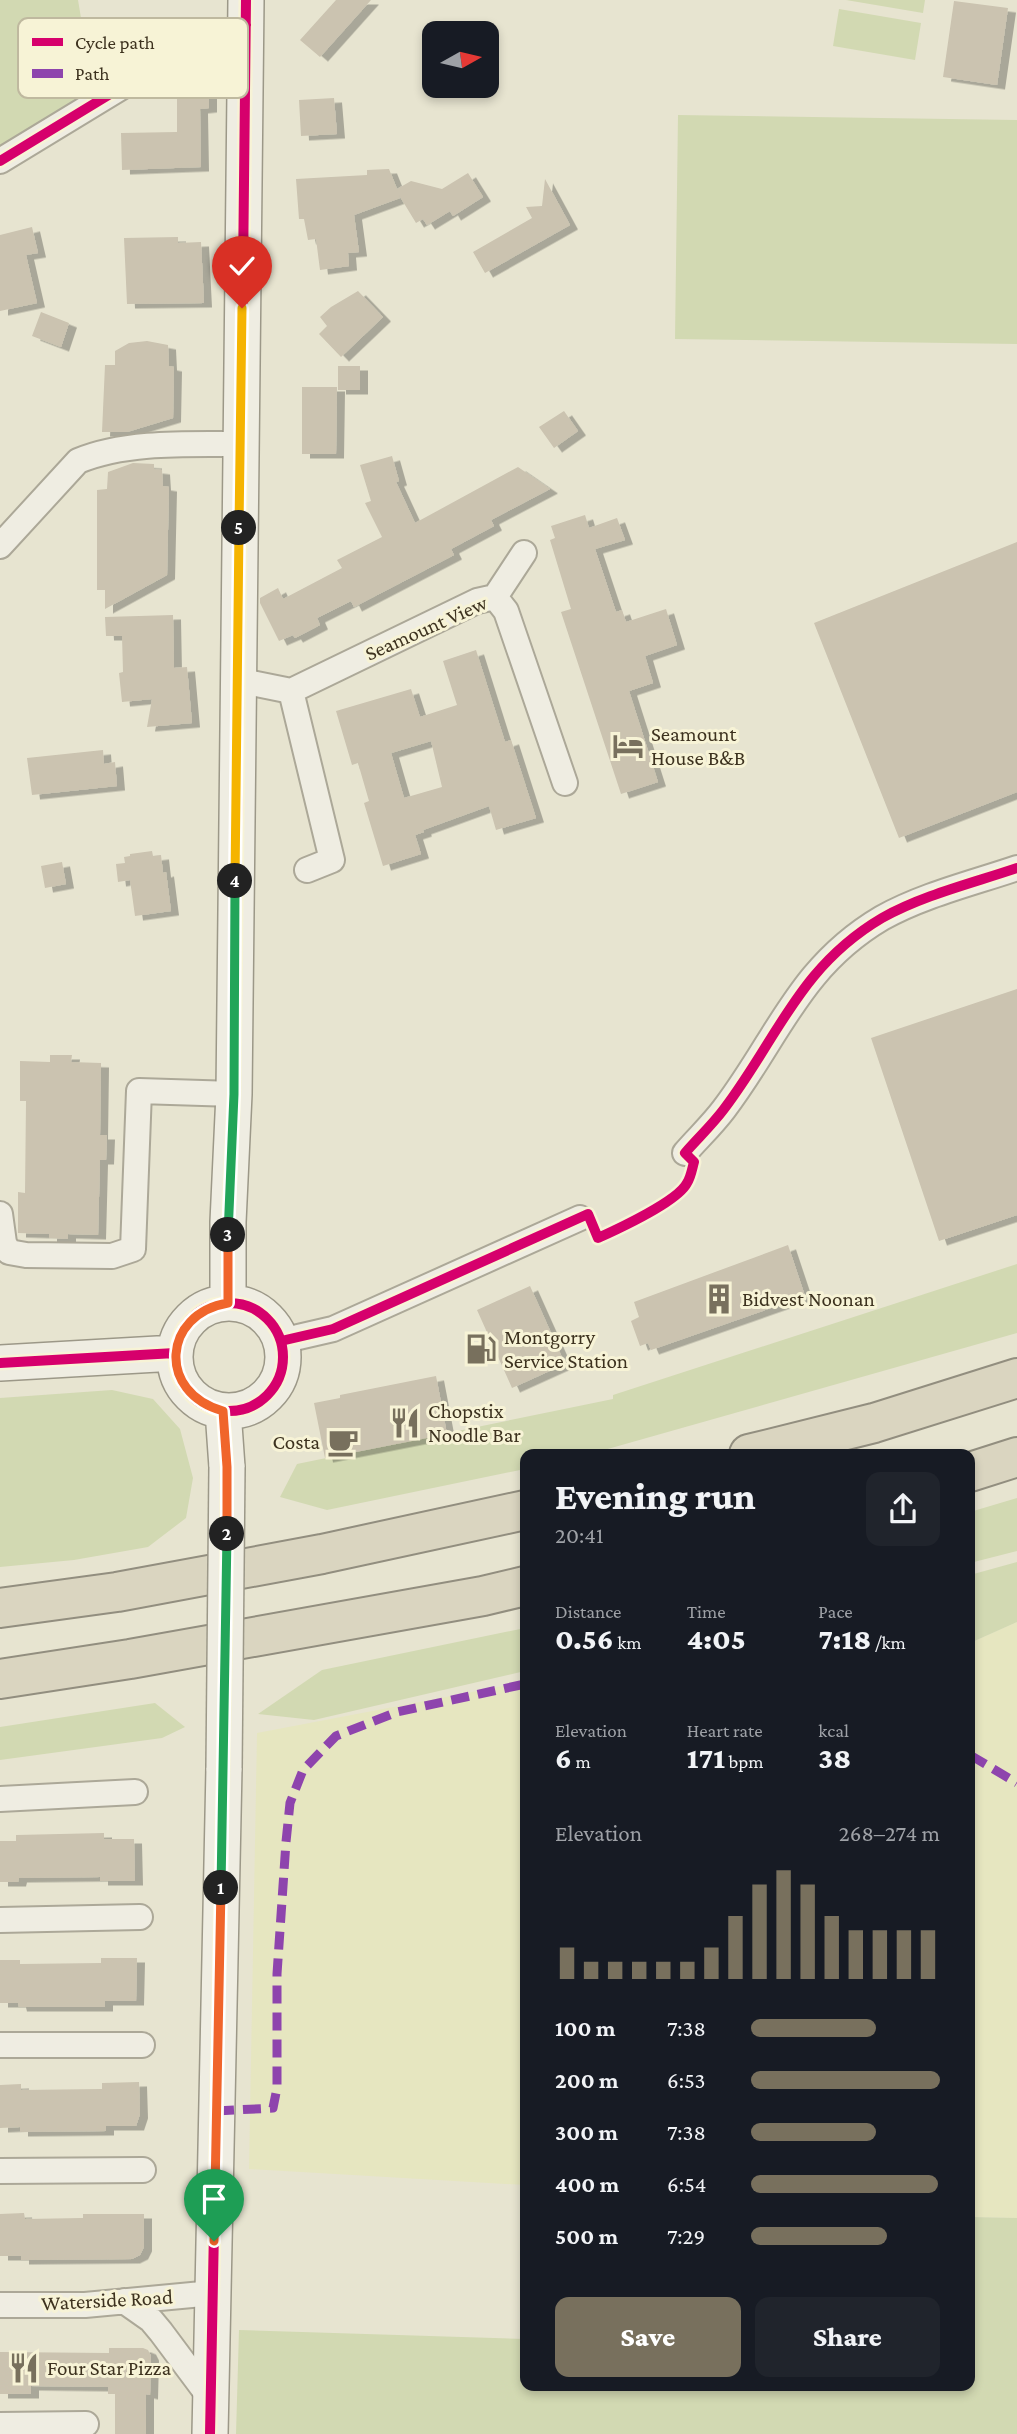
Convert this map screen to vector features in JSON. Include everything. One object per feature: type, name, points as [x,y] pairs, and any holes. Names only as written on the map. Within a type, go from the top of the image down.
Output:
[{"type":"highway","points":[[769,1449],[874,1423],[1017,1378]]},
{"type":"highway","points":[[975,1470],[1017,1457]]},
{"type":"highway","points":[[0,1608],[117,1592],[309,1556],[520,1511]]},
{"type":"highway","points":[[0,1679],[171,1652],[520,1587]]},
{"type":"main road","points":[[248,55],[249,6]]},
{"type":"main road","points":[[228,1303],[228,1222],[234,1094],[240,444],[247,98]]},
{"type":"main road","points":[[228,1303],[246,1306],[261,1313],[273,1325],[281,1341],[284,1356],[281,1371],[271,1392],[253,1406],[223,1411],[207,1406],[193,1397],[183,1384],[177,1369],[176,1353],[179,1337],[193,1318],[213,1306],[228,1303]]},
{"type":"main road","points":[[0,1363],[176,1353]]},
{"type":"main road","points":[[210,2434],[224,1768],[227,1467],[223,1411]]},
{"type":"street","points":[[230,18],[249,6]]},
{"type":"street","points":[[0,161],[104,98]]},
{"type":"street","points":[[0,546],[78,461],[87,457],[114,450],[188,444],[240,444]]},
{"type":"street","points":[[495,597],[524,553]]},
{"type":"street","name":"Seamount View","points":[[291,691],[477,600],[495,597],[506,611],[565,783]]},
{"type":"street","points":[[237,680],[291,691],[332,860],[307,870]]},
{"type":"street","points":[[685,1153],[724,1109],[805,985],[839,949],[883,918],[913,904],[1017,868]]},
{"type":"street","points":[[0,1214],[4,1243],[9,1252],[26,1255],[112,1256],[133,1249],[139,1091],[234,1094]]},
{"type":"street","points":[[281,1341],[333,1329],[580,1218]]},
{"type":"street","points":[[0,1799],[135,1792]]},
{"type":"street","points":[[0,1920],[140,1917]]},
{"type":"street","points":[[0,2045],[142,2045]]},
{"type":"street","points":[[0,2171],[143,2170]]},
{"type":"street","name":"Waterside Road","points":[[0,2305],[85,2305],[213,2293]]},
{"type":"street","points":[[124,2301],[150,2320],[161,2332],[211,2399]]},
{"type":"street","points":[[0,2425],[86,2424]]},
{"type":"green space","points":[[0,0],[78,0],[81,18],[18,18],[18,98],[86,98],[0,145]]},
{"type":"green space","points":[[846,0],[925,0],[923,13]]},
{"type":"green space","points":[[839,9],[921,23],[915,60],[833,46]]},
{"type":"green space","points":[[678,115],[1017,120],[1017,344],[675,339]]},
{"type":"green space","points":[[1017,1264],[1017,1333],[608,1449],[520,1449],[520,1470],[327,1510],[280,1497],[297,1464],[613,1399],[613,1395]]},
{"type":"green space","points":[[112,1390],[153,1399],[180,1429],[193,1478],[186,1518],[148,1547],[74,1560],[0,1567],[0,1398]]},
{"type":"green space","points":[[1017,1498],[1017,1551],[975,1562],[975,1511]]},
{"type":"green space","points":[[1017,1562],[1017,1622],[975,1641],[975,1574]]},
{"type":"green space","points":[[1017,1622],[1017,2218],[975,2217],[975,1641]]},
{"type":"green space","points":[[520,1629],[520,1672],[314,1720],[258,1714],[322,1670]]},
{"type":"green space","points":[[520,1683],[520,2185],[249,2169],[257,1733]]},
{"type":"green space","points":[[155,1703],[185,1727],[162,1738],[0,1760],[0,1727]]},
{"type":"green space","points":[[975,2217],[1017,2218],[1017,2434],[236,2434],[239,2330],[520,2339],[520,2391],[975,2391]]},
{"type":"building","points":[[336,0],[371,0],[320,57],[300,40]]},
{"type":"building","points":[[954,1],[1008,8],[997,85],[943,77]]},
{"type":"building","points":[[177,98],[209,98],[209,108],[200,109],[201,167],[122,170],[121,133],[177,132]]},
{"type":"building","points":[[334,98],[337,134],[301,136],[299,100]]},
{"type":"building","points":[[389,169],[397,189],[411,181],[442,189],[468,173],[483,197],[453,216],[450,211],[427,225],[423,219],[416,223],[399,195],[400,198],[354,215],[359,252],[348,253],[349,266],[320,270],[316,239],[308,240],[304,219],[299,219],[296,179],[367,175],[367,170]]},
{"type":"building","points":[[545,179],[570,225],[485,273],[473,252],[532,218],[526,207],[542,206]]},
{"type":"building","points":[[32,227],[38,253],[26,255],[37,303],[0,311],[0,235]]},
{"type":"building","points":[[178,237],[178,243],[201,242],[204,303],[127,304],[124,238]]},
{"type":"building","points":[[358,291],[383,317],[341,357],[319,334],[327,326],[320,317]]},
{"type":"building","points":[[41,312],[69,323],[61,347],[32,336]]},
{"type":"building","points":[[147,341],[168,345],[169,366],[174,367],[173,418],[127,432],[102,432],[105,365],[115,365],[115,351],[129,343]]},
{"type":"building","points":[[338,366],[360,366],[360,390],[338,390]]},
{"type":"building","points":[[302,387],[337,387],[336,454],[302,454]]},
{"type":"building","points":[[564,411],[578,431],[554,448],[539,427]]},
{"type":"building","points":[[392,456],[399,481],[396,482],[415,523],[518,467],[550,489],[491,520],[494,526],[451,549],[454,555],[354,607],[351,601],[317,618],[320,625],[295,638],[293,635],[279,641],[260,598],[278,588],[283,599],[342,568],[337,560],[382,537],[365,503],[371,501],[360,465]]},
{"type":"building","points":[[133,463],[154,464],[154,469],[162,470],[163,486],[169,487],[167,575],[105,609],[105,590],[97,590],[97,490],[107,489],[108,472]]},
{"type":"building","points":[[585,515],[589,528],[617,518],[625,540],[595,549],[616,612],[622,610],[626,622],[666,609],[677,645],[645,656],[653,683],[629,691],[658,782],[621,794],[561,612],[571,609],[550,540],[555,538],[551,526]]},
{"type":"building","points":[[1017,542],[1017,792],[899,838],[814,623]]},
{"type":"building","points":[[173,615],[174,668],[187,667],[192,723],[147,727],[152,699],[122,702],[119,673],[123,672],[122,636],[106,636],[105,617]]},
{"type":"building","points":[[476,650],[505,742],[511,740],[536,818],[496,830],[489,806],[423,830],[424,832],[415,835],[421,854],[383,866],[364,803],[369,801],[358,763],[352,765],[336,711],[411,689],[420,717],[457,705],[443,661]],"holes":[[[431,741],[442,787],[404,798],[391,753]]]},
{"type":"building","points":[[103,750],[104,764],[115,762],[117,786],[32,795],[27,758]]},
{"type":"building","points":[[152,851],[153,856],[161,855],[171,911],[135,916],[130,880],[118,882],[116,864],[125,863],[124,857],[130,854]]},
{"type":"building","points":[[62,862],[66,884],[45,888],[41,866]]},
{"type":"building","points":[[1017,989],[1017,1215],[939,1241],[871,1038]]},
{"type":"building","points":[[50,1055],[72,1055],[71,1062],[101,1063],[100,1135],[107,1135],[106,1160],[100,1160],[98,1235],[68,1234],[68,1239],[49,1238],[49,1234],[18,1233],[18,1192],[25,1193],[26,1101],[20,1101],[20,1061],[50,1062]]},
{"type":"building","name":"Bidvest Noonan","points":[[788,1245],[805,1296],[651,1350],[648,1343],[640,1346],[631,1321],[639,1317],[634,1302]]},
{"type":"building","points":[[530,1286],[565,1364],[512,1388],[477,1310]]},
{"type":"building","points":[[436,1376],[447,1434],[325,1458],[314,1403],[340,1398],[340,1395]]},
{"type":"building","points":[[104,1833],[104,1839],[134,1839],[135,1881],[100,1881],[100,1877],[19,1878],[18,1882],[0,1882],[0,1841],[16,1841],[16,1835]]},
{"type":"building","points":[[101,1958],[137,1958],[136,2001],[105,2001],[105,2007],[19,2007],[18,2003],[0,2003],[0,1960],[20,1960],[20,1964],[101,1963]]},
{"type":"building","points":[[139,2082],[140,2114],[136,2126],[106,2126],[106,2131],[20,2132],[20,2127],[0,2128],[0,2085],[21,2084],[21,2090],[102,2089],[102,2083]]},
{"type":"building","points":[[24,2213],[25,2219],[83,2218],[83,2214],[144,2214],[144,2247],[140,2255],[132,2259],[21,2260],[21,2256],[0,2256],[0,2214]]},
{"type":"building","points":[[109,2348],[143,2348],[148,2350],[151,2356],[150,2395],[146,2394],[146,2434],[115,2434],[115,2394],[108,2394],[108,2387],[31,2386],[31,2394],[0,2394],[0,2352],[109,2353]]},
{"type":"marked path","points":[[216,2111],[273,2108],[277,2088],[277,1974],[286,1842],[290,1803],[303,1770],[336,1736],[397,1712],[520,1685]]},
{"type":"marked path","points":[[975,1758],[1017,1783]]},
{"type":"cycle path","points":[[246,0],[246,18]]},
{"type":"cycle path","points":[[0,161],[104,98]]},
{"type":"cycle path","points":[[228,1303],[228,1222],[234,1094],[245,98]]},
{"type":"cycle path","points":[[281,1341],[333,1329],[588,1214],[598,1238],[660,1206],[688,1181],[694,1162],[685,1153],[724,1109],[792,1005],[830,959],[854,937],[898,910],[931,896],[1017,868]]},
{"type":"cycle path","points":[[229,1303],[250,1307],[267,1319],[279,1336],[283,1357],[279,1378],[267,1395],[250,1407],[229,1411],[208,1407],[191,1395],[179,1378],[175,1357],[179,1336],[191,1319],[208,1307],[229,1303]]},
{"type":"cycle path","points":[[0,1363],[175,1353]]},
{"type":"cycle path","points":[[210,2434],[226,1616],[227,1467],[223,1411]]},
{"type":"place","name":"Seamount House B&B","points":[[628,746]]},
{"type":"place","name":"Bidvest Noonan","points":[[719,1299]]},
{"type":"place","name":"Montgorry Service Station","points":[[481,1349]]},
{"type":"place","name":"Chopstix Noodle Bar","points":[[405,1423]]},
{"type":"place","name":"Costa","points":[[343,1442]]},
{"type":"place","name":"Four Star Pizza","points":[[24,2368]]},
{"type":"route","points":[[214,2241],[227,1467],[223,1411],[207,1406],[193,1397],[183,1384],[177,1369],[176,1353],[179,1337],[198,1313],[228,1303],[228,1222],[234,1094],[242,308]]}]
